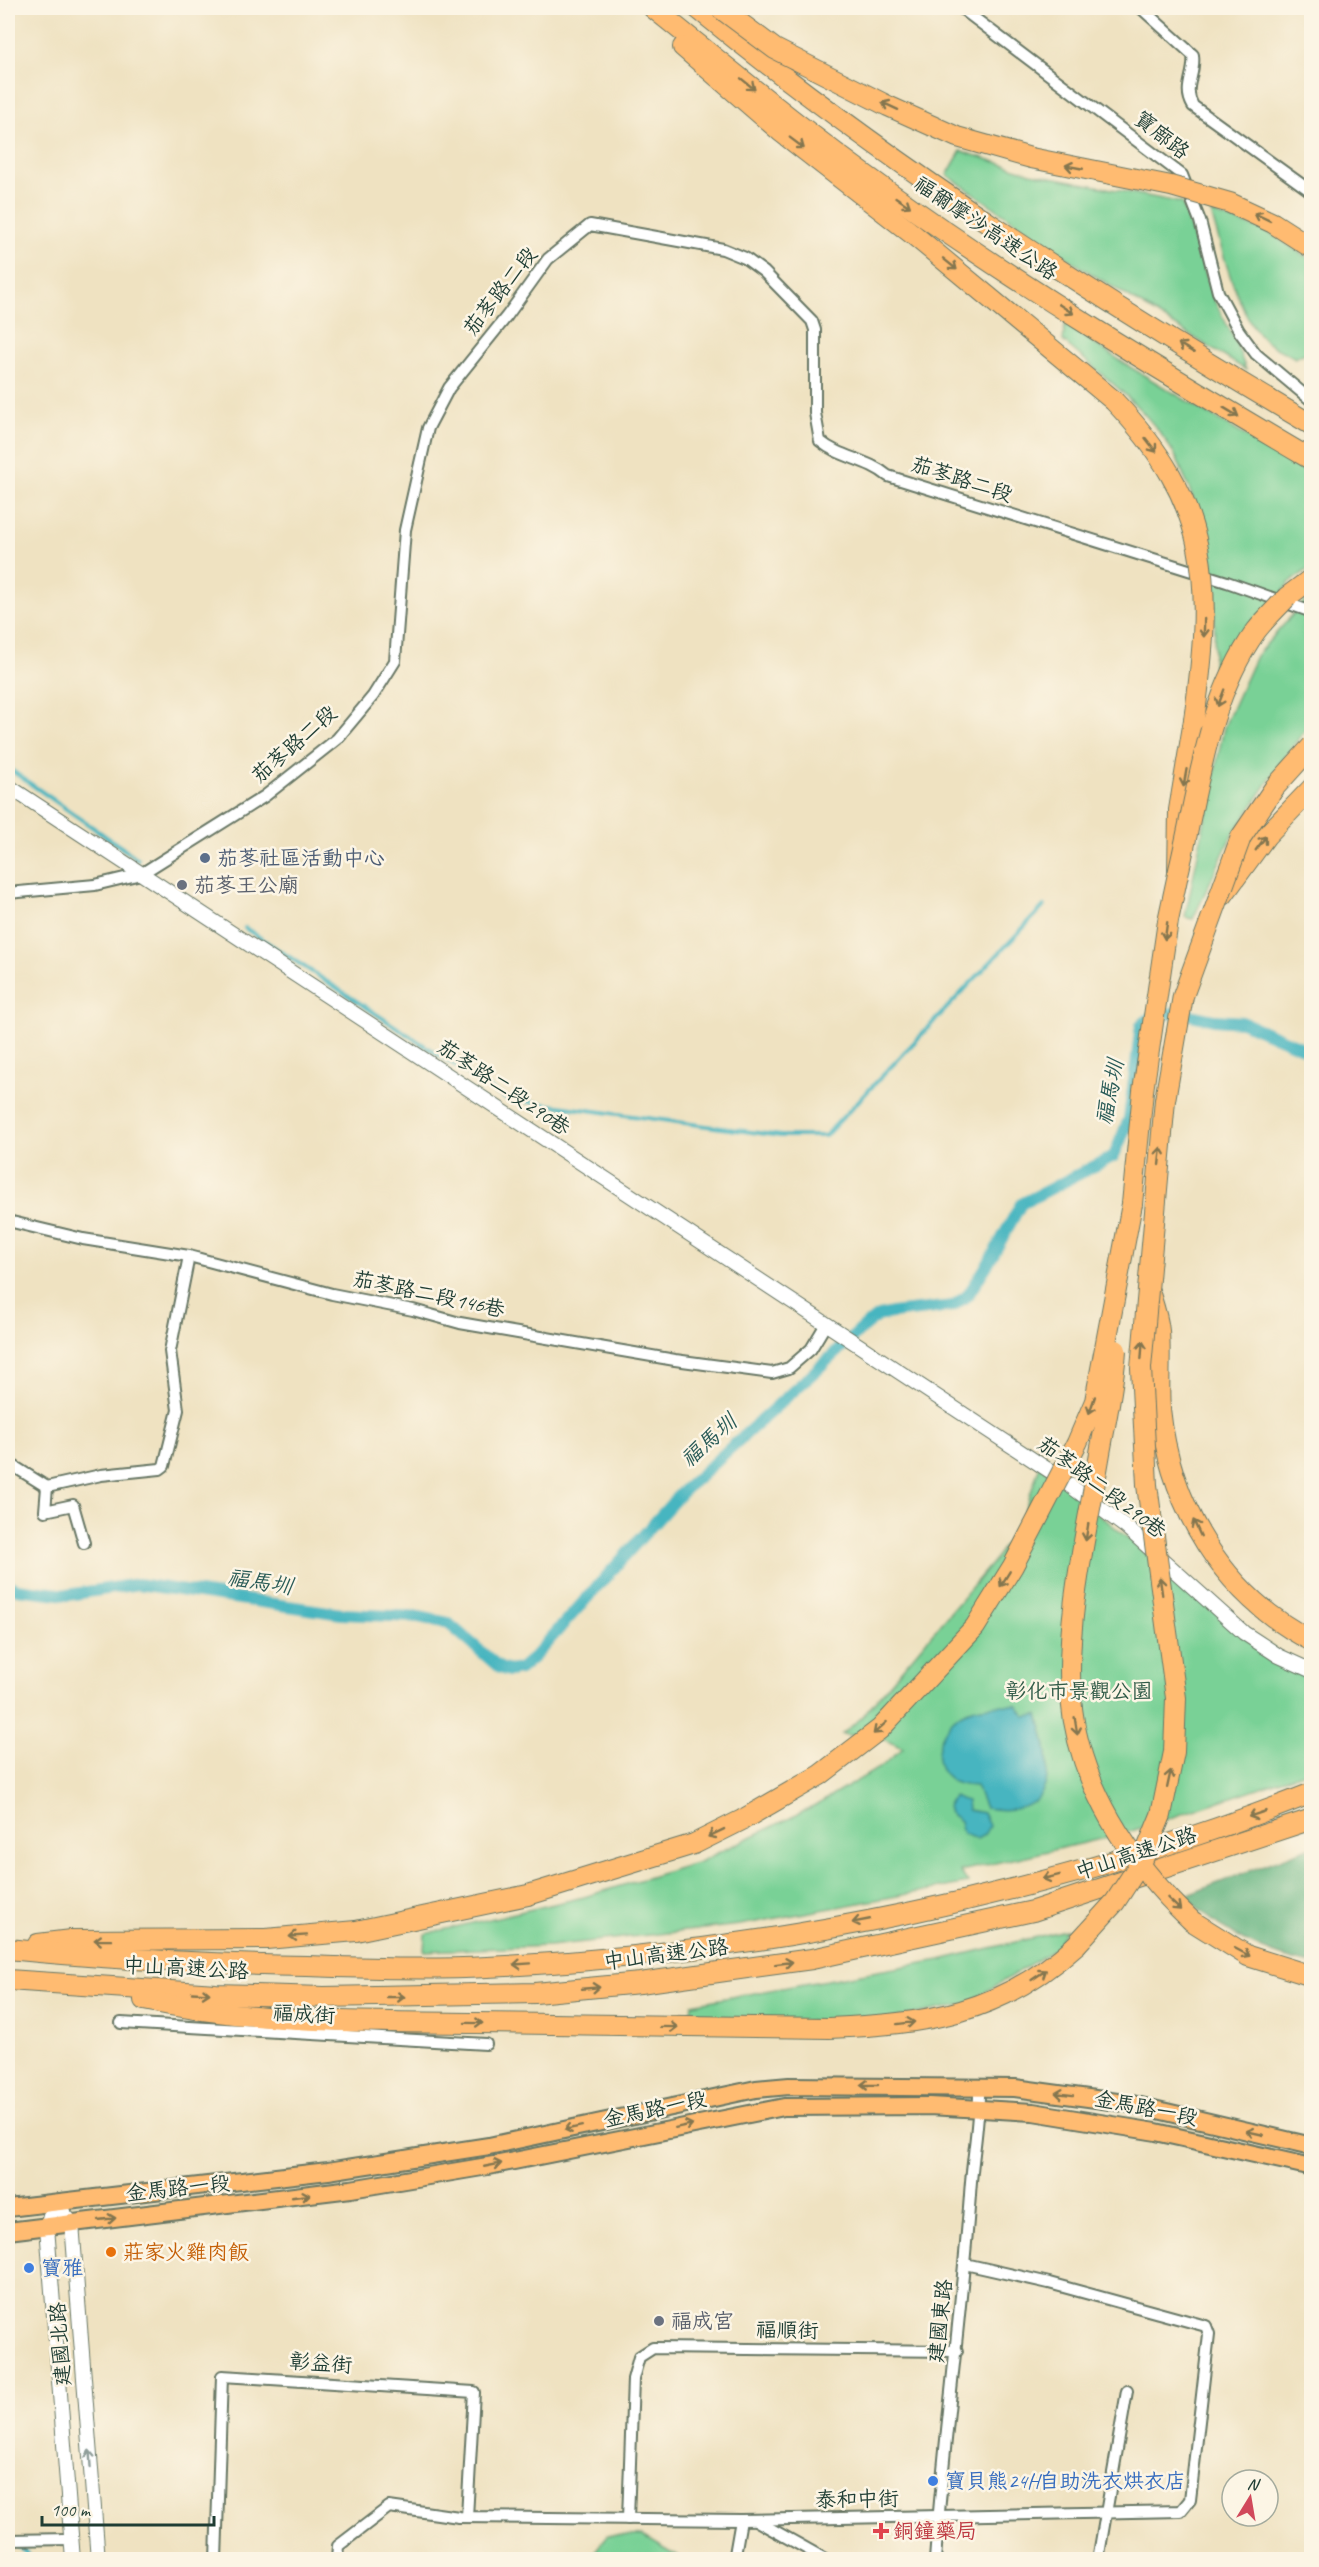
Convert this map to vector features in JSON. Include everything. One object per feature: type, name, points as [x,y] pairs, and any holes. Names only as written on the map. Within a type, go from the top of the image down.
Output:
[{"type":"highway","points":[[643,8],[693,57],[1032,331],[1113,400],[1158,454],[1182,496],[1200,547],[1204,591],[1204,651],[1179,810],[1178,873]]},
{"type":"highway","name":"福爾摩沙高速公路","points":[[653,8],[882,187],[986,259],[1144,360],[1311,460]]},
{"type":"highway","name":"福爾摩沙高速公路","points":[[697,8],[812,98],[1036,257],[1311,425]]},
{"type":"highway","points":[[720,8],[775,49],[879,101],[957,136],[1031,158],[1171,186],[1230,203],[1273,223],[1311,248]]},
{"type":"highway","points":[[1311,578],[1287,597],[1257,631],[1235,666],[1209,735],[1178,873],[1168,921],[1143,1091],[1115,1363],[1075,1603],[1071,1697],[1078,1740],[1112,1825],[1145,1873],[1192,1921],[1248,1956],[1311,1976]]},
{"type":"highway","points":[[83,1987],[181,2008],[262,2018],[384,2022],[829,2028],[929,2020],[996,1999],[1037,1977],[1077,1945],[1121,1893],[1143,1859],[1154,1836],[1171,1771],[1176,1698],[1147,1485],[1141,1368],[1165,1100],[1183,996],[1241,837],[1275,787],[1311,746]]},
{"type":"highway","points":[[1214,907],[1266,836],[1311,788]]},
{"type":"highway","points":[[8,1949],[71,1940],[266,1939],[356,1930],[528,1895],[694,1844],[742,1820],[820,1775],[880,1729],[975,1627],[1013,1566],[1077,1443],[1095,1401],[1132,1204]]},
{"type":"highway","points":[[1148,1283],[1159,1329],[1158,1382],[1166,1452],[1175,1483],[1206,1546],[1221,1567],[1240,1588],[1284,1624],[1311,1641]]},
{"type":"highway","name":"中山高速公路","points":[[8,1949],[72,1956],[211,1964],[485,1967],[590,1960],[732,1944],[917,1910],[1099,1865],[1259,1813],[1311,1793]]},
{"type":"highway","name":"中山高速公路","points":[[8,1980],[83,1987],[216,1994],[416,1997],[535,1993],[639,1983],[812,1959],[1033,1911],[1311,1819]]},
{"type":"main road","name":"金馬路一段","points":[[8,2208],[328,2171],[482,2147],[756,2089],[811,2085],[1015,2088],[1131,2104],[1311,2146]]},
{"type":"main road","name":"金馬路一段","points":[[8,2232],[240,2204],[487,2167],[784,2107],[979,2108],[1097,2120],[1311,2167]]},
{"type":"street","name":"寶廍路","points":[[961,8],[1182,175],[1200,221],[1218,292],[1239,331],[1256,354],[1311,401]]},
{"type":"street","points":[[1141,8],[1193,55],[1193,72],[1187,86],[1188,97],[1193,106],[1311,192]]},
{"type":"street","name":"茄苳路二段","points":[[8,893],[95,885],[141,874],[265,796],[337,740],[373,696],[395,661],[405,530],[428,428],[449,388],[507,316],[548,259],[590,225],[723,249],[745,258],[764,272],[812,321],[815,330],[815,413],[820,441],[830,449],[879,469],[888,476],[1311,612]]},
{"type":"street","name":"茄苳路二段290巷","points":[[8,786],[1053,1473],[1126,1527],[1244,1633],[1279,1656],[1311,1671]]},
{"type":"street","name":"茄苳路二段146巷","points":[[8,1221],[83,1239],[189,1256],[332,1294],[413,1310],[460,1323],[675,1360],[772,1373],[789,1368],[811,1349],[826,1324]]},
{"type":"street","points":[[8,1466],[23,1471],[47,1487],[101,1475],[160,1469],[164,1466],[178,1410],[170,1351],[189,1256]]},
{"type":"street","points":[[47,1487],[45,1511],[73,1505],[84,1543]]},
{"type":"street","points":[[1252,1585],[1291,1622],[1311,1633]]},
{"type":"street","name":"福成街","points":[[121,2023],[486,2044]]},
{"type":"street","name":"建國東路","points":[[935,2559],[957,2351],[972,2163],[979,2108],[979,2086]]},
{"type":"street","points":[[54,2202],[72,2223]]},
{"type":"street","name":"建國北路","points":[[54,2202],[47,2227],[73,2559]]},
{"type":"street","name":"建國北路","points":[[72,2223],[98,2559]]},
{"type":"street","name":"泰和中街","points":[[337,2559],[338,2546],[389,2507],[467,2517],[628,2520],[938,2517],[1181,2511],[1190,2500],[1209,2334],[1206,2326],[1049,2283],[965,2264]]},
{"type":"street","name":"福順街","points":[[628,2520],[633,2379],[639,2357],[653,2348],[957,2351]]},
{"type":"street","name":"彰益街","points":[[216,2559],[222,2376],[474,2392],[467,2517]]},
{"type":"street","points":[[1098,2559],[1127,2391]]},
{"type":"street","points":[[754,2519],[827,2559]]},
{"type":"street","points":[[734,2559],[741,2520]]},
{"type":"street","points":[[8,2540],[72,2539]]},
{"type":"green space","points":[[961,151],[1031,173],[1182,203],[1215,302],[1235,340],[1246,370],[1084,269],[947,175]]},
{"type":"green space","points":[[1211,213],[1267,231],[1311,260],[1311,350],[1295,358],[1266,342],[1254,327],[1245,313],[1231,279]]},
{"type":"green space","points":[[1065,324],[1130,367],[1311,475],[1311,567],[1289,583],[1223,674],[1213,665],[1215,616],[1208,550],[1203,527],[1179,463],[1162,436],[1137,407],[1063,341]]},
{"type":"green space","points":[[1311,594],[1311,723],[1289,751],[1230,839],[1193,919],[1185,917],[1224,727],[1256,656]]},
{"type":"green space","name":"彰化市景觀公園","points":[[1040,1465],[1195,1594],[1311,1675],[1311,1770],[1123,1834],[960,1871],[968,1883],[740,1925],[549,1946],[424,1951],[425,1934],[584,1897],[699,1862],[815,1806],[882,1766],[903,1748],[885,1740],[842,1734],[859,1720],[992,1563],[1021,1522]]},
{"type":"green space","points":[[1311,1847],[1311,1964],[1259,1948],[1243,1940],[1198,1909],[1185,1896]]},
{"type":"green space","points":[[1066,1930],[1055,1949],[966,2004],[885,2020],[689,2026],[692,2004],[940,1960]]},
{"type":"green space","points":[[608,2535],[642,2536],[681,2559],[589,2559]]},
{"type":"water","points":[[996,1705],[1017,1705],[1025,1716],[1038,1715],[1047,1754],[1048,1771],[1045,1786],[1038,1798],[1026,1806],[1009,1810],[985,1808],[976,1786],[954,1782],[945,1775],[940,1767],[938,1757],[942,1737],[954,1719],[969,1710]]},
{"type":"water","points":[[953,1797],[967,1801],[968,1810],[983,1813],[989,1826],[984,1835],[977,1839],[963,1834],[960,1821],[949,1813],[947,1806]]},
{"type":"waterway","points":[[8,768],[138,859]]},
{"type":"waterway","points":[[245,928],[506,1099],[781,1136],[825,1136],[1044,906]]},
{"type":"waterway","name":"福馬圳","points":[[8,1585],[17,1589],[68,1595],[138,1584],[342,1614],[419,1617],[448,1623],[500,1668],[509,1671],[520,1669],[534,1657],[682,1492],[865,1326],[878,1316],[953,1306],[968,1295],[1021,1204],[1114,1156],[1129,1119],[1141,1025],[1157,1014],[1181,1013],[1214,1020],[1242,1022],[1312,1052]]},
{"type":"waterway","points":[[14,2542],[33,2560]]},
{"type":"place","name":"茄苳社區活動中心","points":[[205,858]]},
{"type":"place","name":"茄苳王公廟","points":[[182,885]]},
{"type":"place","name":"莊家火雞肉飯","points":[[111,2252]]},
{"type":"place","name":"寶雅","points":[[29,2268]]},
{"type":"place","name":"福成宮","points":[[659,2321]]},
{"type":"place","name":"寶貝熊24H自助洗衣烘衣店","points":[[933,2481]]},
{"type":"place","name":"銅鐘藥局","points":[[881,2531]]}]
